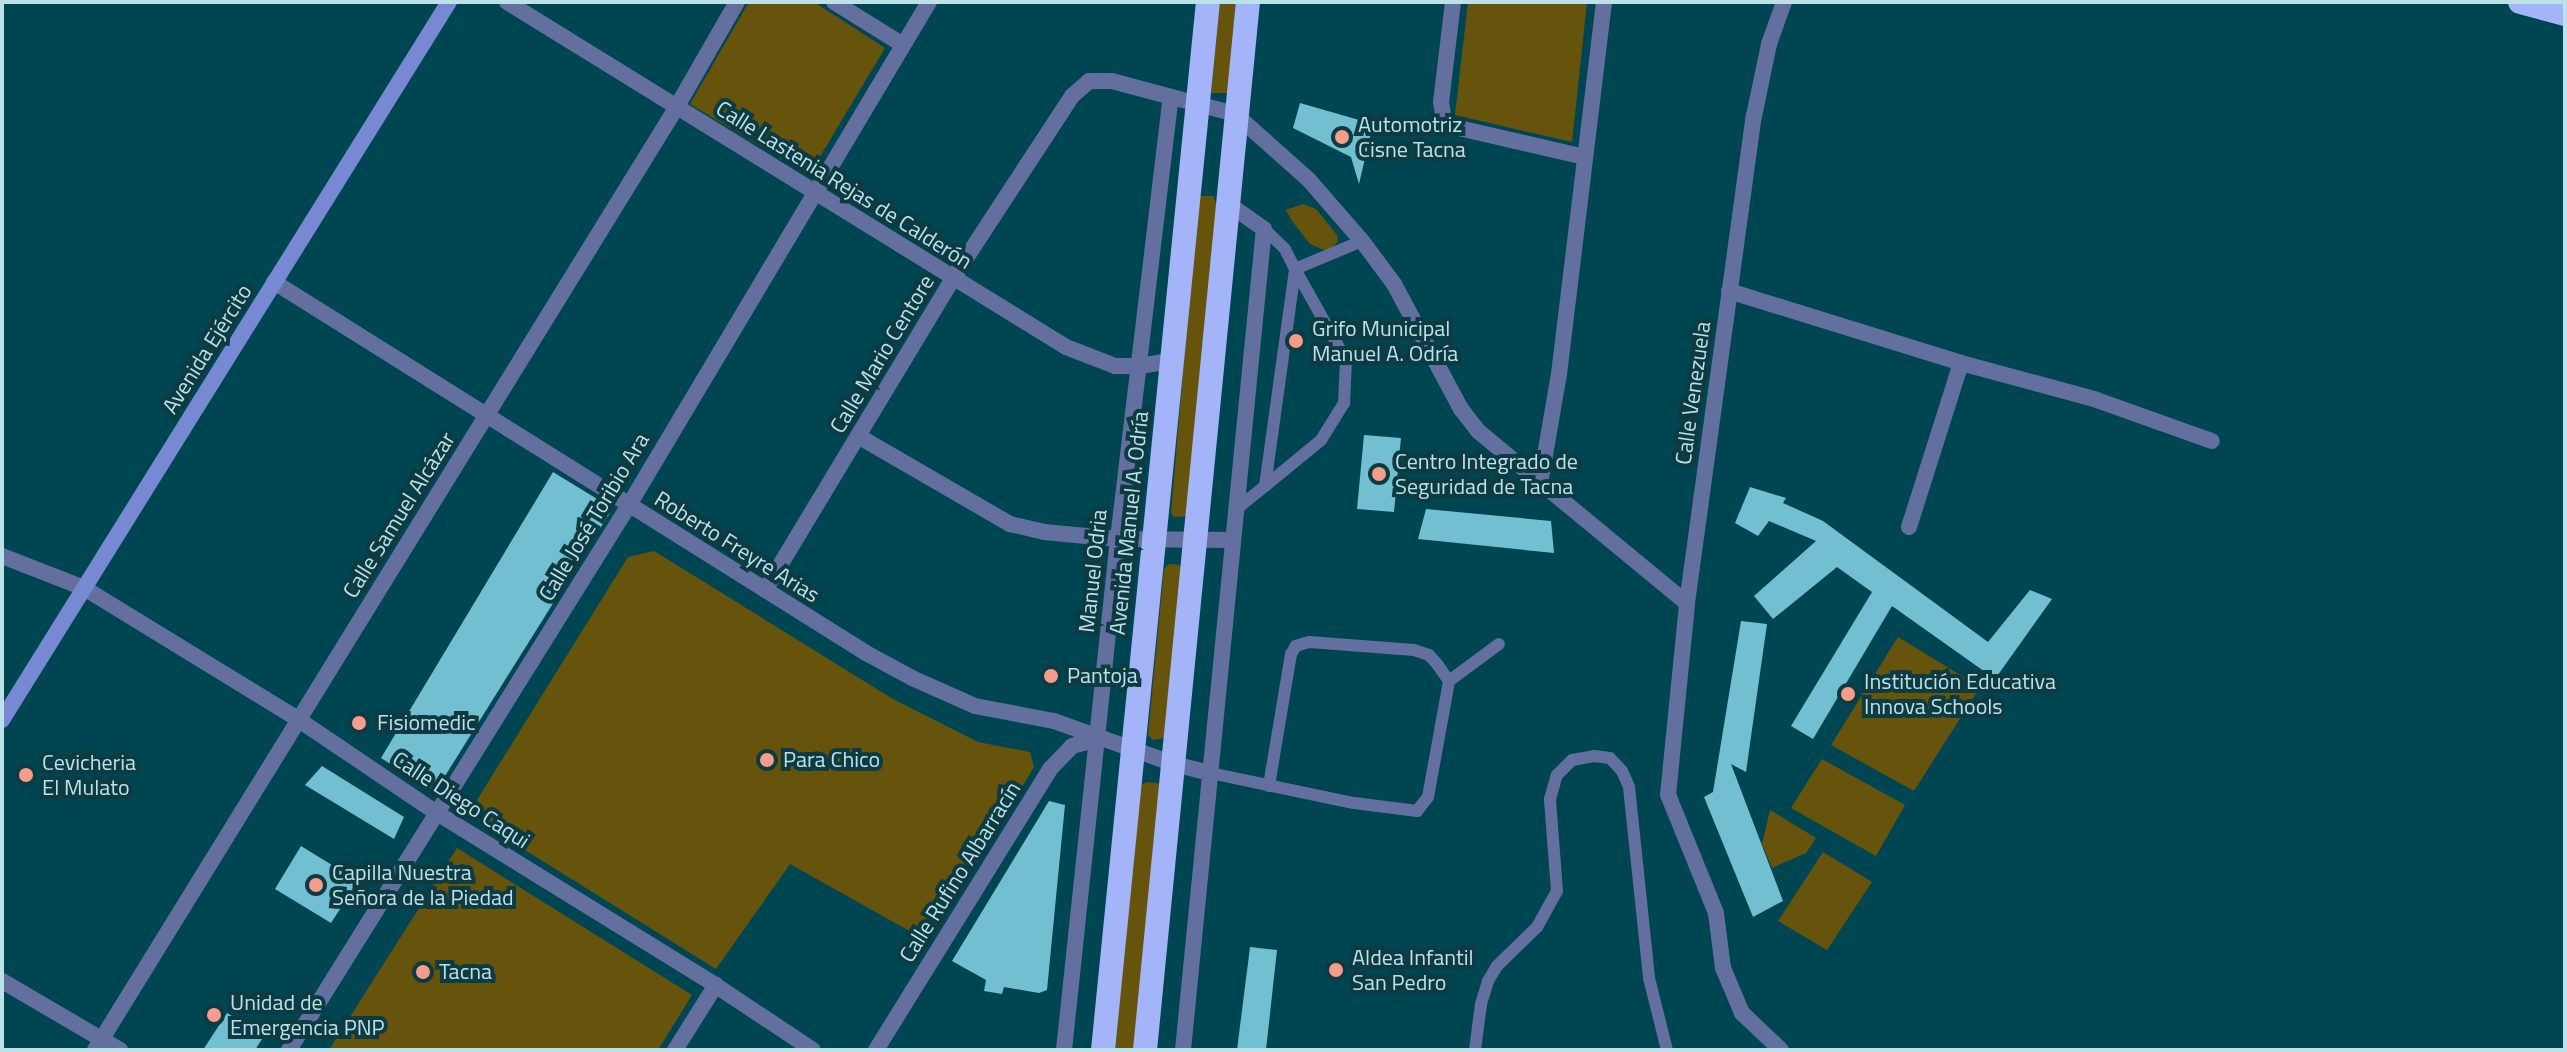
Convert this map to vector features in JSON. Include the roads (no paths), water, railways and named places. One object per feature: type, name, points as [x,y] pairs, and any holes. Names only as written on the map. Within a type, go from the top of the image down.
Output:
[{"type":"highway","name":"Avenida Manuel A. Odría","points":[[1103,1050],[1208,2]]},
{"type":"highway","points":[[1145,1050],[1248,2]]},
{"type":"highway","points":[[2520,2],[2565,14]]},
{"type":"main road","name":"Avenida Ejército","points":[[2,720],[449,2]]},
{"type":"street","name":"Calle Lastenia Rejas de Calderón","points":[[507,2],[813,194],[1066,347],[1115,366],[1171,361]]},
{"type":"street","name":"Calle Samuel Alcázar","points":[[98,1045],[676,108],[737,2]]},
{"type":"street","points":[[834,2],[903,45]]},
{"type":"street","name":"Calle José Toribio Ara","points":[[289,1050],[629,505],[929,2]]},
{"type":"street","points":[[1453,2],[1441,102],[1444,121],[1459,128],[1585,157]]},
{"type":"street","points":[[1540,484],[1559,374],[1604,2]]},
{"type":"street","name":"Calle Venezuela","points":[[1781,1050],[1742,1013],[1723,968],[1716,913],[1668,795],[1687,603],[1754,116],[1769,44],[1784,2]]},
{"type":"street","name":"Calle Mario Centore","points":[[765,590],[953,278],[1072,96],[1089,81],[1112,81],[1235,114]]},
{"type":"street","name":"Manuel Odria","points":[[1064,1050],[1118,539],[1171,97]]},
{"type":"street","points":[[1235,114],[1309,180],[1362,241],[1394,284],[1461,409],[1478,431],[1687,603]]},
{"type":"street","points":[[1183,1050],[1264,229],[1227,203]]},
{"type":"street","name":"Roberto Freyre Arias","points":[[274,282],[866,653],[947,695],[1006,715],[1054,721],[1099,739],[1210,773]]},
{"type":"street","points":[[1729,291],[1961,363],[2094,399],[2212,441]]},
{"type":"street","points":[[1909,527],[1961,363]]},
{"type":"street","points":[[858,436],[1010,524],[1044,532],[1118,539],[1232,540]]},
{"type":"street","name":"Calle Diego Caqui","points":[[2,556],[84,588],[299,720],[437,813],[716,985],[813,1050]]},
{"type":"street","name":"Calle Rufino Albarracín","points":[[876,1050],[1051,768],[1072,746],[1099,739]]},
{"type":"street","points":[[2,981],[98,1045],[120,1050]]},
{"type":"street","points":[[675,1050],[716,985]]},
{"type":"lane","points":[[1234,511],[1321,440],[1344,403],[1346,360],[1331,327],[1285,249],[1264,229]]},
{"type":"lane","points":[[1295,269],[1362,241]]},
{"type":"lane","points":[[1265,486],[1295,269]]},
{"type":"lane","points":[[1269,786],[1291,654],[1296,646],[1309,642],[1414,650],[1429,655],[1449,681]]},
{"type":"lane","points":[[1210,773],[1354,803],[1417,811],[1428,797],[1449,681],[1499,644]]},
{"type":"lane","points":[[1475,1050],[1481,1004],[1488,981],[1497,966],[1537,927],[1557,891],[1550,799],[1557,775],[1572,760],[1594,756],[1610,758],[1622,771],[1629,787],[1649,978],[1667,1050]]},
{"type":"place","name":"Automotriz Cisne Tacna","points":[[1342,137]]},
{"type":"place","name":"Grifo Municipal Manuel A. Odría","points":[[1296,341]]},
{"type":"place","name":"Centro Integrado de Seguridad de Tacna","points":[[1379,474]]},
{"type":"place","name":"Pantoja","points":[[1051,676]]},
{"type":"place","name":"Institución Educativa Innova Schools","points":[[1848,694]]},
{"type":"place","name":"Fisiomedic","points":[[359,723]]},
{"type":"place","name":"Para Chico","points":[[767,760]]},
{"type":"place","name":"Cevicheria El Mulato","points":[[26,775]]},
{"type":"place","name":"Capilla Nuestra Señora de la Piedad","points":[[316,885]]},
{"type":"place","name":"Aldea Infantil San Pedro","points":[[1336,970]]},
{"type":"place","name":"Tacna","points":[[423,972]]},
{"type":"place","name":"Unidad de Emergencia PNP","points":[[214,1015]]}]
